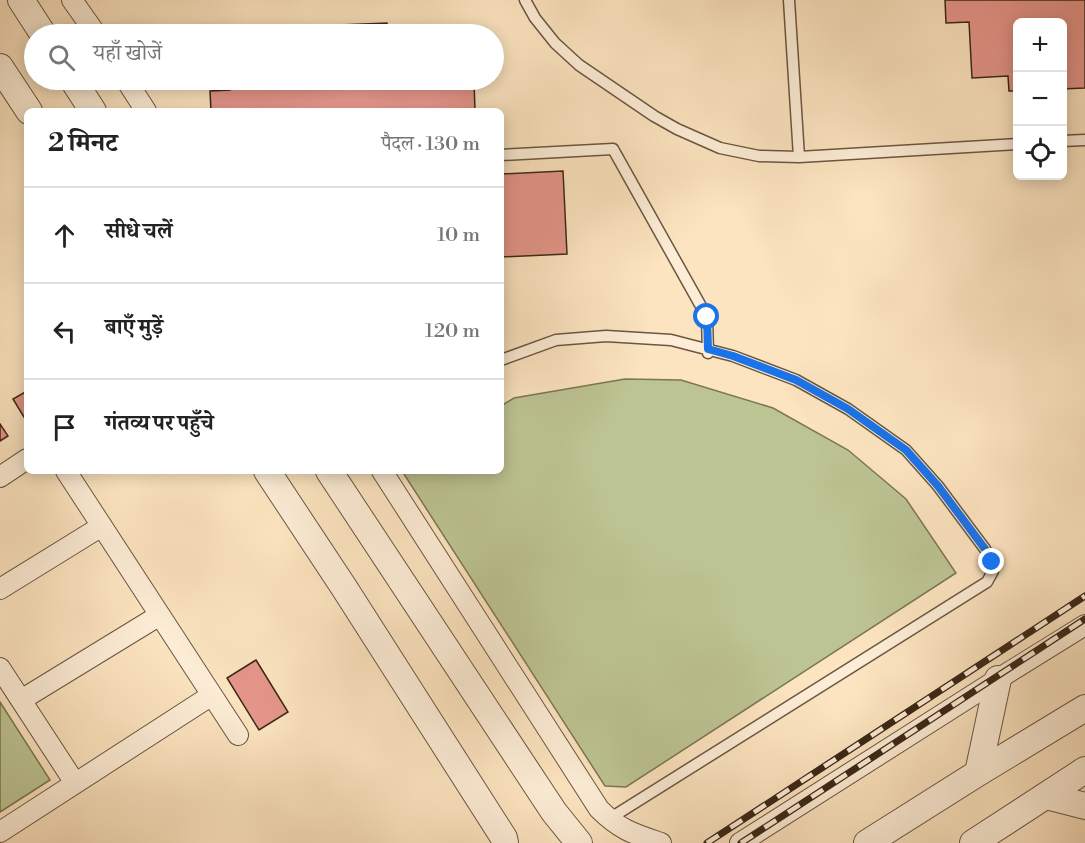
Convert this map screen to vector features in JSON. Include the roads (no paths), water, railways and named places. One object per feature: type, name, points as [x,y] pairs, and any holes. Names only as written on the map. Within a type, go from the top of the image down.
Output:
[{"type":"street","points":[[21,0],[37,24]]},
{"type":"street","points":[[72,0],[89,24]]},
{"type":"street","points":[[0,67],[27,108]]},
{"type":"street","points":[[79,90],[91,108]]},
{"type":"street","points":[[132,90],[144,108]]},
{"type":"street","points":[[0,477],[24,461]]},
{"type":"street","points":[[68,474],[238,735]]},
{"type":"street","points":[[269,474],[345,589],[505,843]]},
{"type":"street","points":[[331,474],[554,812],[579,843]]},
{"type":"street","points":[[384,474],[599,809],[620,827],[661,843]]},
{"type":"street","points":[[0,589],[102,526]]},
{"type":"street","points":[[21,700],[160,615]]},
{"type":"street","points":[[740,843],[1085,625]]},
{"type":"street","points":[[0,668],[75,783]]},
{"type":"street","points":[[978,772],[998,679]]},
{"type":"street","points":[[0,832],[212,695]]},
{"type":"street","points":[[867,843],[978,772],[1085,708]]},
{"type":"street","points":[[973,843],[1085,770]]},
{"type":"street","points":[[1046,796],[1085,806]]},
{"type":"lane","points":[[525,0],[535,18],[555,43],[579,64],[654,116],[720,148],[759,156],[799,157],[1013,144]]},
{"type":"lane","points":[[789,0],[799,157]]},
{"type":"lane","points":[[1067,141],[1085,140]]},
{"type":"lane","points":[[504,155],[613,149],[707,317],[708,351]]},
{"type":"lane","points":[[504,359],[556,340],[606,336],[670,340],[733,356],[796,380],[848,409],[906,450],[938,486],[985,549],[992,562],[993,571],[987,582],[609,819]]},
{"type":"railway","points":[[707,843],[1085,596]]},
{"type":"railway","points":[[741,843],[1085,619]]}]
